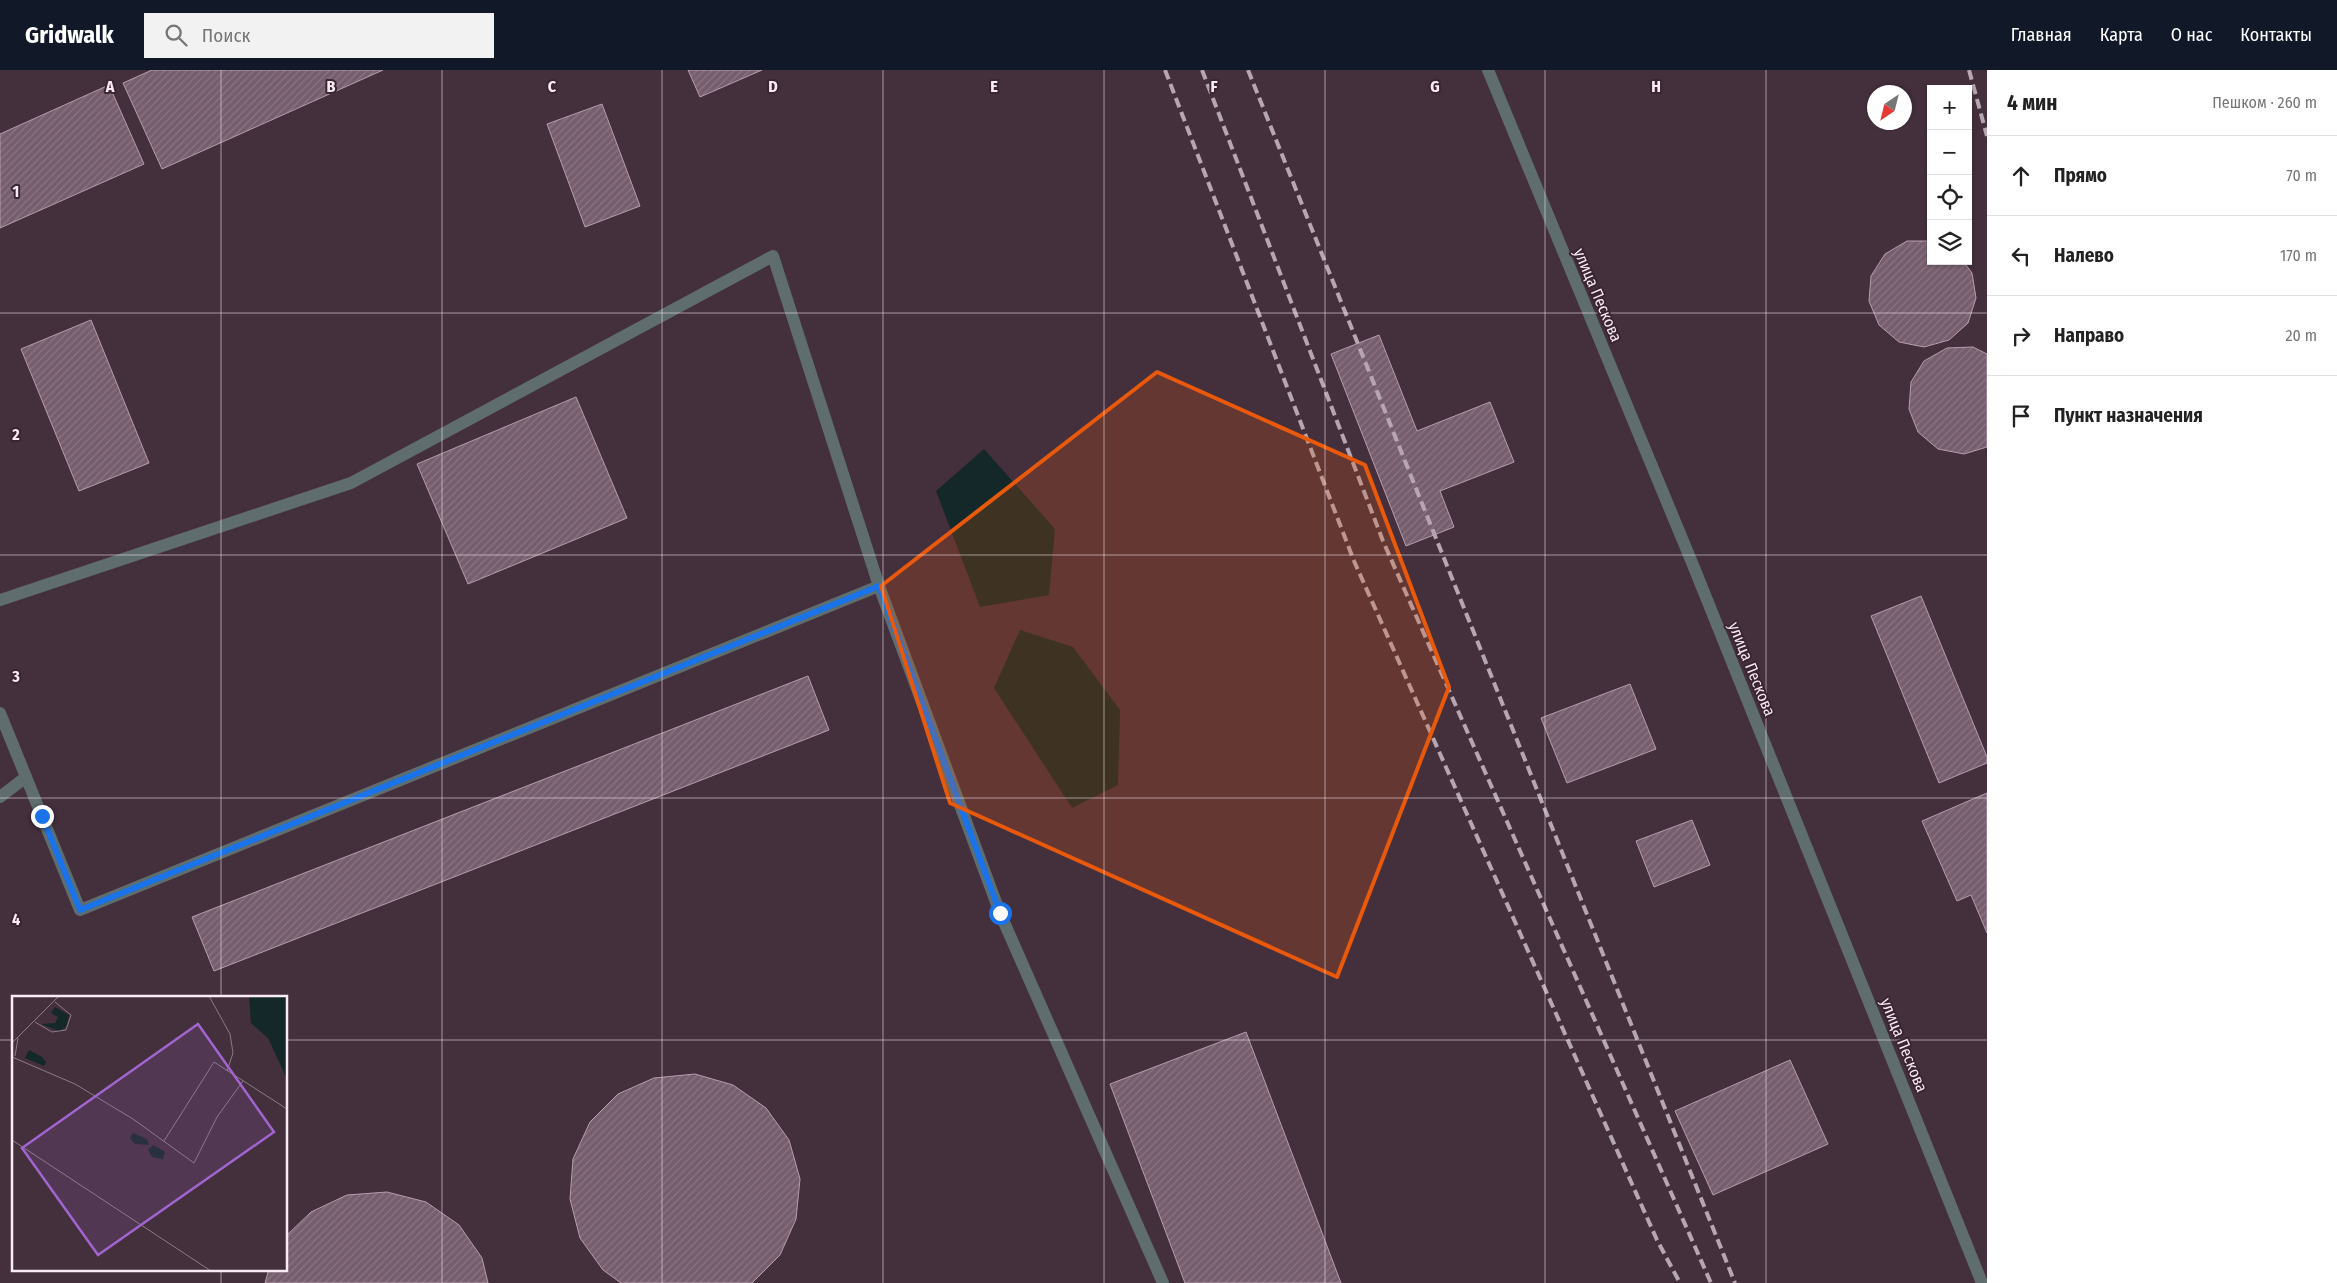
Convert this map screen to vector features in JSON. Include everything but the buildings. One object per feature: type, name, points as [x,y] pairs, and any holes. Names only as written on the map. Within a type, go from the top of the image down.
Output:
[{"type":"street","name":"улица Пескова","points":[[1488,70],[1693,565],[1982,1283]]},
{"type":"street","points":[[0,600],[351,483],[773,256],[879,586],[1000,913],[1163,1283]]},
{"type":"street","points":[[0,713],[80,910],[879,586]]},
{"type":"street","points":[[0,797],[26,777]]},
{"type":"highlighted area","points":[[1157,372],[1365,465],[1449,687],[1337,977],[950,803],[881,586]]},
{"type":"shaded area","points":[[984,449],[1055,529],[1049,595],[980,607],[936,491]]},
{"type":"shaded area","points":[[1020,630],[1073,647],[1120,710],[1118,785],[1072,808],[994,688]]},
{"type":"railway","points":[[1165,70],[1354,561],[1657,1240],[1680,1283]]},
{"type":"railway","points":[[1202,70],[1383,541],[1711,1283]]},
{"type":"railway","points":[[1248,70],[1735,1283]]},
{"type":"railway","points":[[1969,70],[1987,136]]},
{"type":"route","points":[[42,816],[80,910],[879,586],[1000,913]]}]
